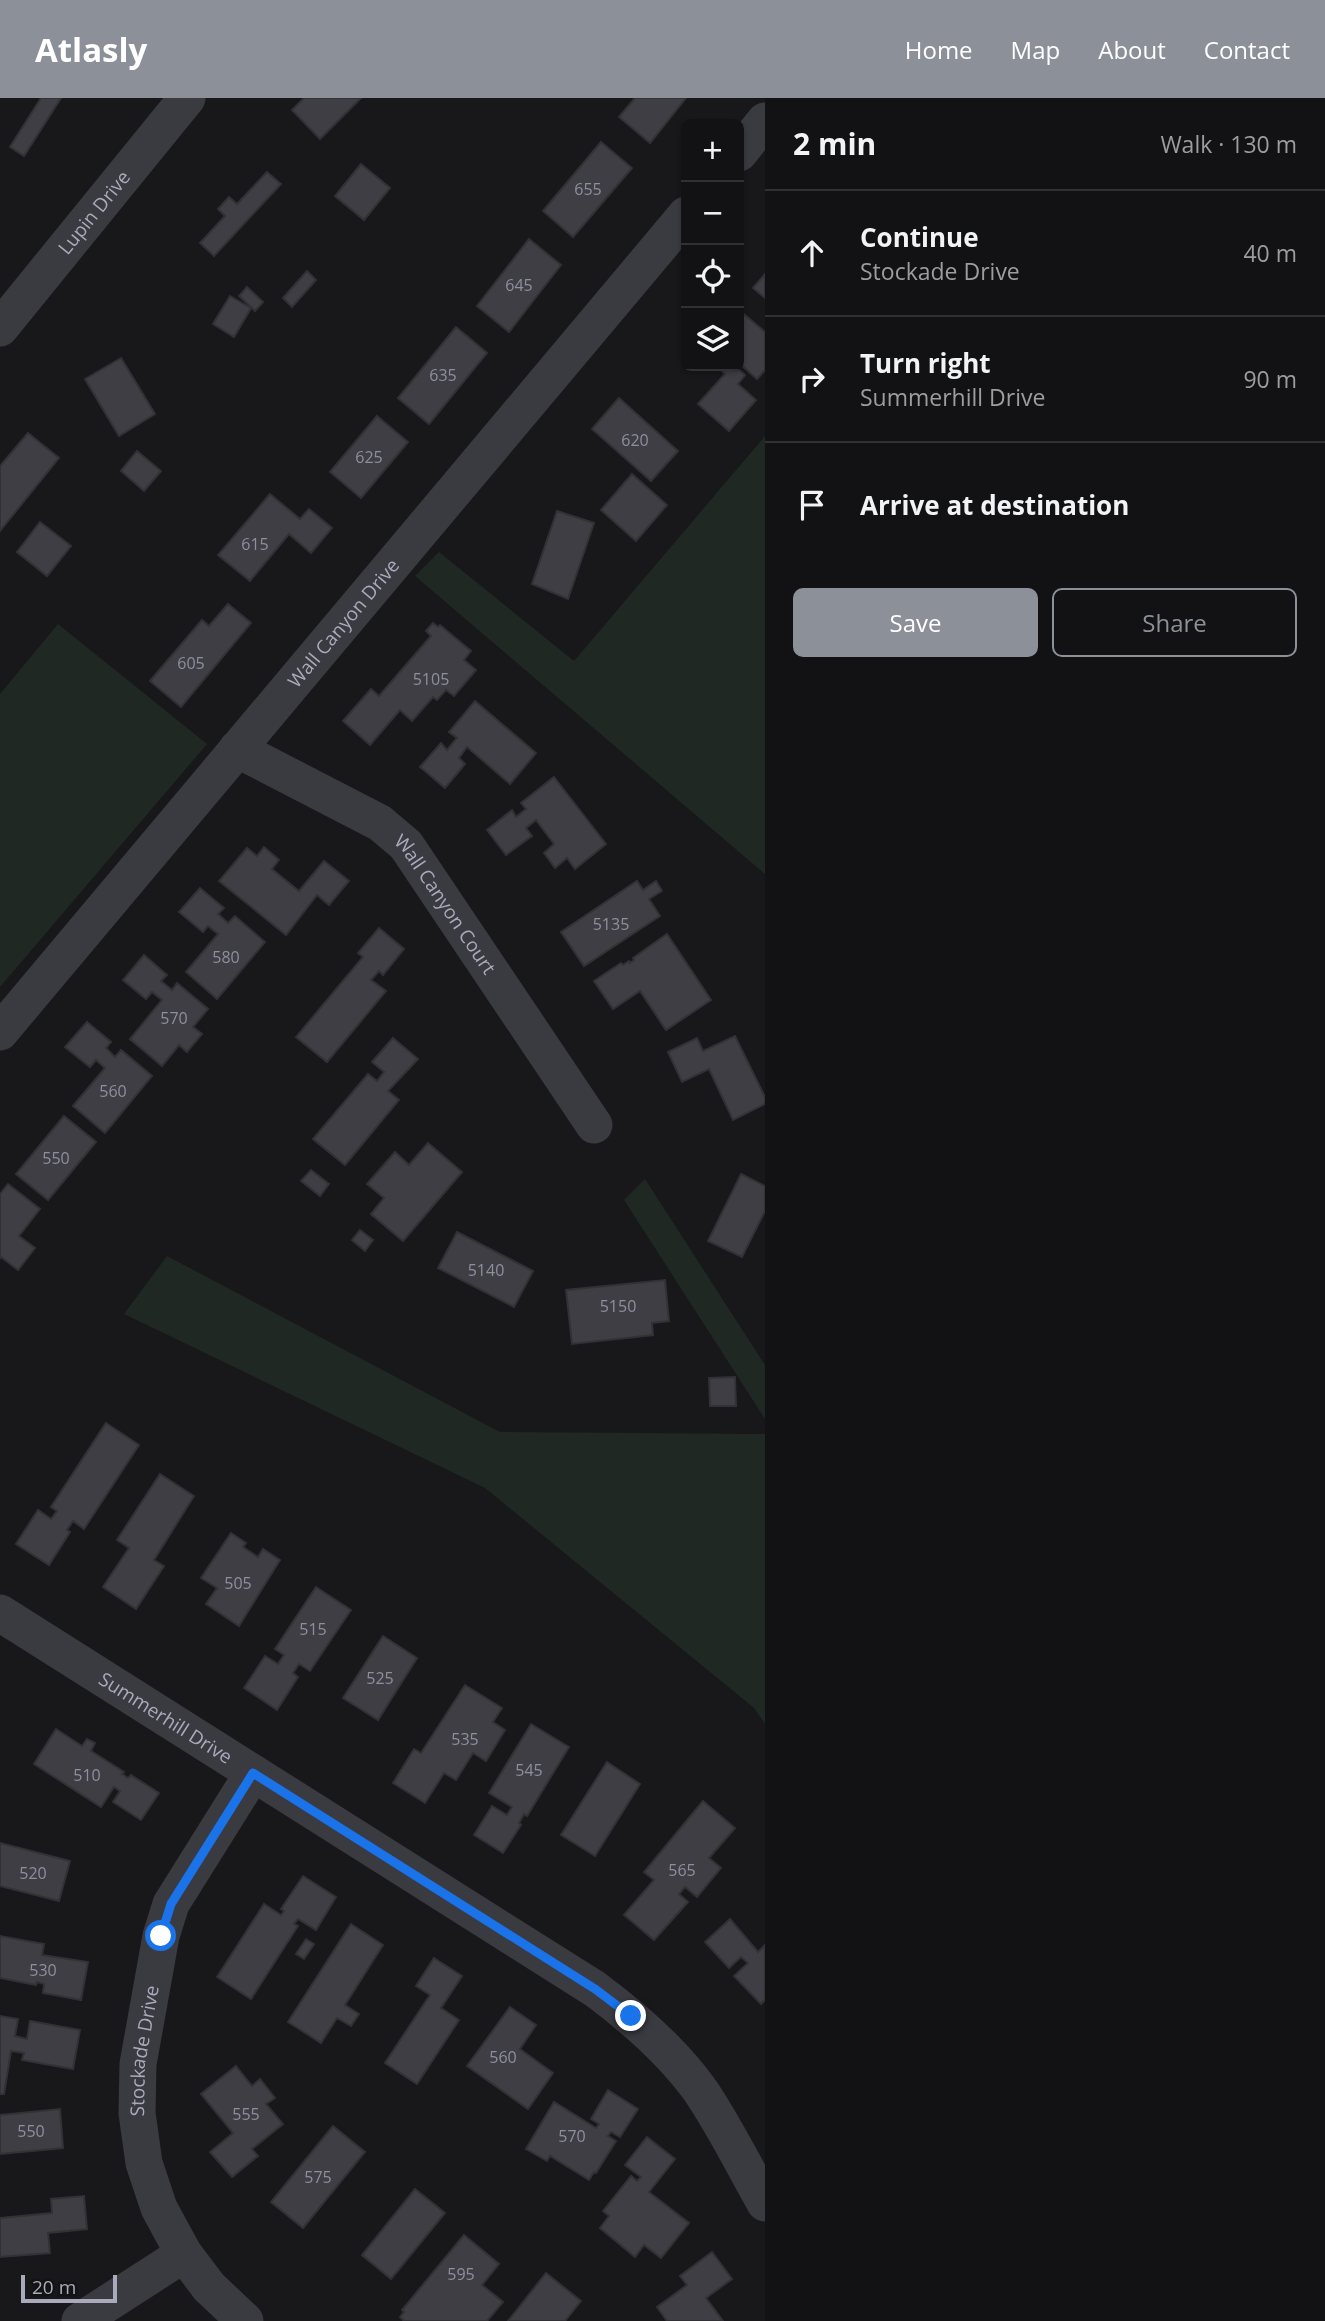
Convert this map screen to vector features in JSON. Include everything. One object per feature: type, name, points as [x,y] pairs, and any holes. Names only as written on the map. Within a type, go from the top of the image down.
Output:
[{"type":"street","name":"Lupin Drive","points":[[0,328],[187,98]]},
{"type":"street","points":[[744,147],[765,121]]},
{"type":"street","name":"Wall Canyon Drive","points":[[0,1032],[681,221]]},
{"type":"street","name":"Wall Canyon Court","points":[[237,749],[380,823],[406,845],[594,1125]]},
{"type":"street","name":"Summerhill Drive","points":[[0,1613],[595,1989],[631,2016],[665,2048],[700,2091],[765,2203]]},
{"type":"street","name":"Stockade Drive","points":[[245,2321],[209,2287],[184,2254],[159,2208],[144,2163],[137,2113],[138,2064],[161,1936],[171,1904],[253,1773]]},
{"type":"street","points":[[80,2321],[184,2254]]},
{"type":"shaded area","points":[[765,436],[765,874],[415,576],[439,552],[574,661]]},
{"type":"shaded area","points":[[58,624],[207,744],[0,987],[0,694]]},
{"type":"shaded area","points":[[645,1179],[765,1365],[765,1419],[624,1200]]},
{"type":"shaded area","points":[[167,1256],[500,1432],[765,1434],[765,1724],[754,1708],[485,1488],[124,1314]]},
{"type":"building","points":[[41,98],[61,98],[24,156],[10,147]]},
{"type":"building","points":[[304,98],[361,98],[320,139],[292,110]]},
{"type":"building","points":[[635,98],[686,98],[650,143],[619,117]]},
{"type":"building","points":[[601,142],[632,168],[573,237],[543,211]]},
{"type":"building","points":[[361,164],[390,188],[364,220],[335,196]]},
{"type":"building","points":[[267,172],[281,184],[214,256],[200,243],[225,216],[218,209],[229,197],[237,204]]},
{"type":"building","points":[[529,239],[561,265],[509,332],[477,306]]},
{"type":"building","points":[[307,271],[316,280],[292,307],[283,298]]},
{"type":"building","points":[[765,274],[765,298],[753,288]]},
{"type":"building","points":[[247,287],[263,302],[255,311],[239,296]]},
{"type":"building","points":[[230,296],[251,308],[234,337],[213,324]]},
{"type":"building","points":[[744,314],[765,332],[765,370],[757,379],[744,367]]},
{"type":"building","points":[[456,327],[487,353],[429,424],[398,398]]},
{"type":"building","points":[[121,358],[155,414],[119,436],[85,379]]},
{"type":"building","points":[[722,371],[741,371],[745,375],[738,384],[756,400],[729,431],[698,404],[725,374]]},
{"type":"building","points":[[619,398],[678,451],[651,481],[592,429]]},
{"type":"building","points":[[377,416],[408,442],[361,498],[330,472]]},
{"type":"building","points":[[28,433],[59,458],[0,531],[0,466]]},
{"type":"building","points":[[137,451],[161,471],[144,491],[121,471]]},
{"type":"building","points":[[632,474],[667,505],[636,541],[601,510]]},
{"type":"building","points":[[270,494],[300,519],[309,509],[332,528],[311,553],[289,534],[250,581],[218,555]]},
{"type":"building","points":[[557,511],[594,523],[568,599],[532,584]]},
{"type":"building","points":[[40,522],[71,546],[47,576],[17,552]]},
{"type":"building","points":[[228,604],[251,623],[181,707],[150,681],[202,620],[209,626]]},
{"type":"building","points":[[433,623],[438,627],[440,625],[471,651],[464,660],[476,670],[454,696],[446,690],[437,700],[433,697],[412,721],[400,710],[370,745],[343,721],[371,689],[379,696],[431,636],[426,631]]},
{"type":"building","points":[[475,701],[536,753],[510,784],[467,747],[459,758],[465,764],[445,788],[420,767],[441,743],[447,750],[457,738],[449,732]]},
{"type":"building","points":[[554,777],[606,844],[575,869],[567,858],[555,868],[544,853],[554,844],[536,820],[526,828],[532,836],[506,855],[487,830],[512,810],[516,817],[526,809],[521,803]]},
{"type":"building","points":[[264,847],[279,860],[272,869],[299,891],[324,861],[349,881],[329,905],[317,895],[286,935],[219,881],[247,848],[257,856]]},
{"type":"building","points":[[637,881],[643,890],[656,881],[662,891],[649,899],[660,916],[584,966],[561,932]]},
{"type":"building","points":[[200,888],[224,908],[218,914],[228,923],[235,916],[265,942],[217,999],[186,972],[218,934],[208,926],[203,932],[179,912]]},
{"type":"building","points":[[379,928],[404,949],[383,975],[379,971],[371,980],[386,991],[327,1062],[296,1037],[363,957],[358,953]]},
{"type":"building","points":[[667,934],[711,1000],[666,1030],[640,991],[613,1009],[594,981],[621,963],[630,963]]},
{"type":"building","points":[[144,955],[167,975],[161,981],[172,990],[177,983],[208,1009],[193,1027],[202,1034],[187,1052],[179,1045],[162,1066],[130,1039],[162,1000],[152,992],[146,999],[123,980]]},
{"type":"building","points":[[87,1022],[111,1042],[106,1048],[115,1057],[121,1050],[152,1076],[105,1133],[73,1106],[105,1068],[96,1060],[90,1067],[65,1047]]},
{"type":"building","points":[[735,1036],[765,1097],[765,1104],[733,1120],[709,1069],[682,1082],[668,1052],[697,1038],[703,1051]]},
{"type":"building","points":[[393,1038],[418,1059],[388,1091],[399,1100],[345,1165],[313,1139],[368,1074],[377,1081],[384,1072],[372,1062]]},
{"type":"building","points":[[64,1116],[96,1142],[48,1200],[16,1174]]},
{"type":"building","points":[[428,1143],[462,1172],[403,1241],[371,1214],[384,1198],[367,1184],[395,1152],[409,1165]]},
{"type":"building","points":[[311,1170],[329,1184],[320,1196],[301,1181]]},
{"type":"building","points":[[741,1174],[765,1186],[765,1211],[742,1257],[708,1241]]},
{"type":"building","points":[[8,1184],[40,1209],[19,1236],[35,1248],[18,1270],[0,1258],[0,1194]]},
{"type":"building","points":[[360,1230],[373,1240],[365,1251],[352,1240]]},
{"type":"building","points":[[457,1232],[533,1271],[514,1307],[438,1268]]},
{"type":"building","points":[[665,1280],[669,1321],[652,1323],[653,1335],[572,1344],[566,1290]]},
{"type":"building","points":[[735,1377],[736,1406],[710,1406],[709,1378]]},
{"type":"building","points":[[106,1423],[139,1445],[84,1529],[73,1521],[67,1530],[70,1532],[49,1565],[16,1544],[38,1510],[51,1519],[57,1511],[51,1507]]},
{"type":"building","points":[[160,1474],[194,1496],[154,1560],[164,1566],[136,1609],[103,1587],[129,1548],[117,1540]]},
{"type":"building","points":[[231,1533],[246,1543],[243,1547],[258,1557],[263,1549],[280,1560],[239,1626],[206,1604],[217,1588],[201,1578]]},
{"type":"building","points":[[316,1587],[351,1610],[310,1671],[299,1664],[293,1673],[298,1677],[277,1710],[244,1688],[265,1656],[278,1664],[284,1655],[275,1649]]},
{"type":"building","points":[[383,1636],[417,1658],[378,1720],[343,1698]]},
{"type":"building","points":[[465,1685],[502,1708],[493,1722],[505,1730],[486,1761],[473,1753],[456,1780],[444,1773],[425,1803],[393,1783],[414,1749],[421,1753]]},
{"type":"building","points":[[531,1724],[569,1747],[527,1816],[524,1814],[519,1823],[521,1825],[503,1853],[474,1835],[492,1806],[507,1815],[512,1807],[489,1793]]},
{"type":"building","points":[[56,1729],[82,1746],[87,1739],[95,1743],[91,1751],[124,1772],[122,1774],[128,1778],[131,1775],[159,1793],[141,1820],[113,1802],[120,1791],[114,1787],[101,1807],[34,1764]]},
{"type":"building","points":[[607,1762],[640,1784],[595,1856],[561,1835]]},
{"type":"building","points":[[703,1801],[735,1828],[709,1858],[721,1868],[697,1897],[685,1887],[679,1894],[688,1902],[654,1940],[624,1915],[654,1880],[644,1872]]},
{"type":"building","points":[[0,1843],[70,1861],[59,1901],[0,1886]]},
{"type":"building","points":[[303,1876],[336,1897],[316,1930],[298,1919],[294,1924],[298,1926],[251,1999],[217,1977],[264,1904],[281,1915],[284,1911],[281,1909]]},
{"type":"building","points":[[730,1919],[758,1952],[765,1945],[765,2000],[761,2004],[734,1976],[748,1963],[741,1957],[729,1968],[705,1942]]},
{"type":"building","points":[[351,1924],[383,1945],[345,2005],[359,2014],[351,2026],[337,2018],[321,2043],[288,2022]]},
{"type":"building","points":[[0,1936],[44,1944],[42,1955],[88,1962],[81,2000],[43,1993],[44,1984],[37,1982],[36,1985],[0,1978]]},
{"type":"building","points":[[306,1939],[314,1944],[304,1959],[296,1954]]},
{"type":"building","points":[[434,1958],[462,1976],[441,2008],[459,2020],[417,2084],[385,2063],[430,1995],[416,1986]]},
{"type":"building","points":[[510,2007],[536,2025],[520,2049],[553,2073],[528,2109],[467,2066]]},
{"type":"building","points":[[0,2016],[18,2019],[15,2036],[27,2039],[30,2021],[80,2030],[73,2069],[22,2060],[24,2053],[11,2051],[4,2094],[0,2094]]},
{"type":"building","points":[[236,2066],[252,2086],[260,2079],[275,2098],[266,2104],[283,2124],[252,2149],[258,2156],[232,2177],[210,2152],[233,2133],[201,2094]]},
{"type":"building","points":[[608,2090],[638,2109],[620,2137],[611,2132],[608,2136],[616,2141],[589,2180],[550,2156],[547,2161],[526,2149],[554,2102],[596,2128],[599,2124],[591,2119]]},
{"type":"building","points":[[60,2109],[63,2148],[0,2154],[0,2115]]},
{"type":"building","points":[[333,2126],[365,2152],[303,2228],[271,2202]]},
{"type":"building","points":[[647,2137],[675,2159],[649,2192],[689,2223],[661,2258],[644,2245],[635,2257],[600,2228],[609,2216],[603,2211],[631,2176],[637,2181],[641,2177],[625,2165]]},
{"type":"building","points":[[415,2189],[445,2213],[391,2279],[362,2255]]},
{"type":"building","points":[[84,2196],[87,2229],[48,2233],[50,2253],[0,2257],[0,2218],[52,2213],[51,2199]]},
{"type":"building","points":[[464,2235],[499,2264],[482,2285],[503,2302],[487,2321],[404,2321],[400,2317],[404,2312],[402,2310]]},
{"type":"building","points":[[712,2252],[732,2279],[706,2298],[723,2321],[667,2321],[657,2307],[687,2285],[680,2276]]},
{"type":"building","points":[[546,2273],[581,2301],[565,2321],[508,2321]]},
{"type":"route","points":[[161,1936],[171,1904],[253,1773],[595,1989],[631,2016]]}]
